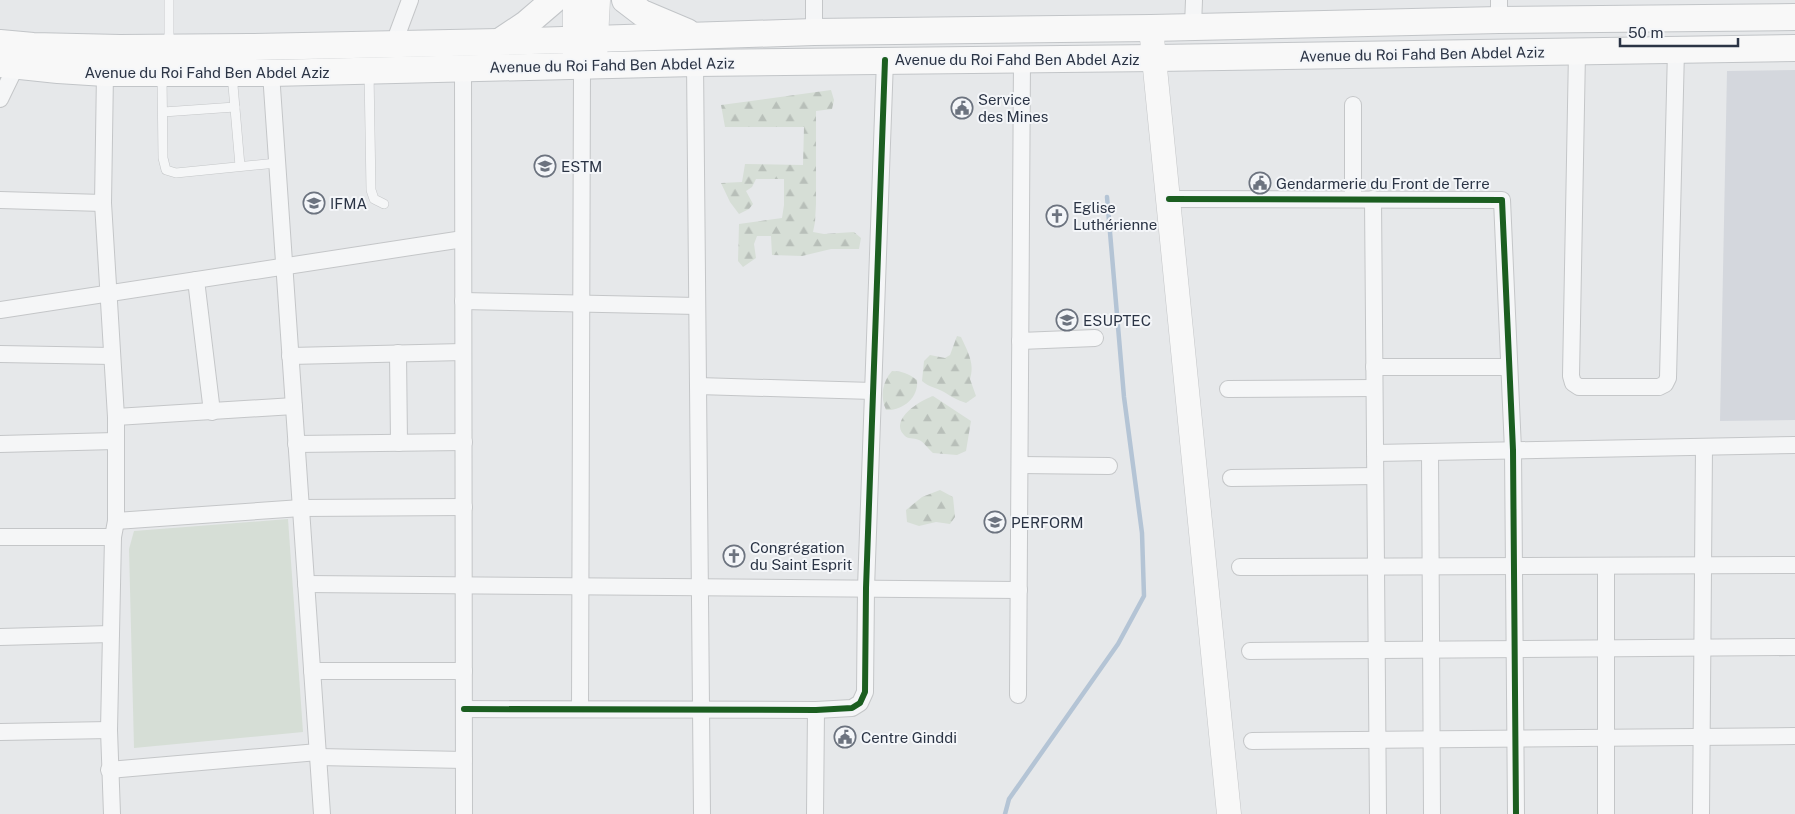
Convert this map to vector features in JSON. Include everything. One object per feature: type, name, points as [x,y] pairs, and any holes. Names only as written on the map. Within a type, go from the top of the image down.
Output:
[{"type":"main road","points":[[499,42],[526,24],[554,0]]},
{"type":"main road","points":[[625,0],[642,13],[698,36]]},
{"type":"main road","name":"Avenue du Roi Fahd Ben Abdel Aziz","points":[[0,43],[73,47],[169,48],[499,42],[814,32],[1152,28],[1499,10],[1795,17]]},
{"type":"main road","name":"Avenue du Roi Fahd Ben Abdel Aziz","points":[[8,65],[104,73],[271,73],[695,63],[1795,48]]},
{"type":"street","points":[[394,44],[410,0]]},
{"type":"street","points":[[575,0],[585,39]]},
{"type":"street","points":[[580,709],[584,66],[585,39],[598,0]]},
{"type":"street","points":[[814,0],[814,32]]},
{"type":"street","points":[[1193,26],[1194,0]]},
{"type":"street","points":[[1152,28],[1229,814]]},
{"type":"street","points":[[1577,52],[1571,376],[1573,383],[1579,387],[1659,387],[1665,384],[1668,378],[1676,50]]},
{"type":"street","points":[[1018,695],[1022,59]]},
{"type":"street","points":[[464,709],[816,710],[852,708],[860,703],[865,692],[866,588],[885,60]]},
{"type":"street","points":[[695,63],[702,814]]},
{"type":"street","points":[[0,99],[8,65]]},
{"type":"street","points":[[463,69],[464,814]]},
{"type":"street","points":[[104,73],[103,203],[116,417],[115,529],[109,730],[112,814]]},
{"type":"street","points":[[271,73],[322,814]]},
{"type":"street","points":[[1353,105],[1353,199]]},
{"type":"street","points":[[1169,199],[1502,200],[1513,450],[1516,814]]},
{"type":"street","points":[[1373,199],[1378,814]]},
{"type":"street","points":[[0,200],[103,203]]},
{"type":"street","points":[[0,310],[463,240]]},
{"type":"street","points":[[196,280],[212,412]]},
{"type":"street","points":[[464,300],[697,306]]},
{"type":"street","points":[[1020,341],[1095,338]]},
{"type":"street","points":[[290,356],[464,352]]},
{"type":"street","points":[[398,353],[399,443]]},
{"type":"street","points":[[0,354],[112,356]]},
{"type":"street","points":[[1374,368],[1509,366]]},
{"type":"street","points":[[698,386],[873,391]]},
{"type":"street","points":[[1228,389],[1374,388]]},
{"type":"street","points":[[116,417],[294,406]]},
{"type":"street","points":[[0,444],[115,441]]},
{"type":"street","points":[[296,444],[464,442]]},
{"type":"street","points":[[1375,453],[1795,445]]},
{"type":"street","points":[[1701,814],[1704,446]]},
{"type":"street","points":[[1430,452],[1432,814]]},
{"type":"street","points":[[1020,465],[1109,466]]},
{"type":"street","points":[[1231,478],[1375,476]]},
{"type":"street","points":[[0,537],[115,529],[301,508],[464,508]]},
{"type":"street","points":[[1606,566],[1606,814]]},
{"type":"street","points":[[1240,568],[1795,566]]},
{"type":"street","points":[[306,584],[1019,590]]},
{"type":"street","points":[[0,637],[112,634]]},
{"type":"street","points":[[1250,651],[1795,646]]},
{"type":"street","points":[[312,672],[464,671]]},
{"type":"street","points":[[815,814],[816,710]]},
{"type":"street","points":[[0,732],[109,730]]},
{"type":"street","points":[[1252,741],[1795,736]]},
{"type":"street","points":[[109,770],[318,754],[464,760]]},
{"type":"lane","points":[[169,0],[169,48]]},
{"type":"lane","points":[[369,72],[371,190],[374,199],[384,204]]},
{"type":"lane","points":[[162,73],[163,158],[166,170],[176,173],[277,162]]},
{"type":"lane","points":[[232,73],[240,166]]},
{"type":"lane","points":[[163,112],[235,107]]},
{"type":"shaded area","points":[[1795,70],[1795,420],[1720,421],[1727,71]]},
{"type":"green space","points":[[831,90],[834,100],[832,109],[816,111],[816,204],[813,232],[824,234],[854,232],[861,238],[859,249],[831,249],[802,256],[772,255],[771,236],[757,236],[754,244],[756,258],[743,267],[738,261],[739,224],[782,218],[784,179],[756,179],[752,187],[746,191],[753,204],[749,209],[739,214],[730,202],[721,183],[742,182],[745,164],[803,165],[804,127],[725,127],[721,105]]},
{"type":"green space","points":[[957,336],[961,337],[970,358],[972,368],[970,379],[976,396],[966,403],[922,381],[924,361],[930,355],[945,358],[950,355]]},
{"type":"green space","points":[[892,371],[902,372],[911,376],[917,380],[917,386],[912,398],[903,406],[886,410],[883,390],[886,380]]},
{"type":"green space","points":[[933,396],[971,421],[966,451],[957,455],[933,453],[921,441],[907,437],[900,429],[903,417],[908,411]]},
{"type":"green space","points":[[940,490],[953,497],[955,517],[950,524],[936,522],[919,526],[907,522],[906,510],[922,497]]},
{"type":"green space","points":[[288,519],[303,732],[134,748],[129,549],[134,531]]},
{"type":"waterway","points":[[1005,814],[1009,799],[1118,644],[1144,596],[1142,533],[1124,397],[1107,197]]},
{"type":"cycle path","points":[[464,709],[816,710],[852,708],[860,703],[865,692],[866,588],[885,60]]},
{"type":"cycle path","points":[[1169,199],[1502,200],[1513,450],[1516,814]]},
{"type":"place","name":"Service des Mines","points":[[962,108]]},
{"type":"place","name":"ESTM","points":[[545,166]]},
{"type":"place","name":"Gendarmerie du Front de Terre","points":[[1260,183]]},
{"type":"place","name":"IFMA","points":[[314,203]]},
{"type":"place","name":"Eglise Luthérienne","points":[[1057,216]]},
{"type":"place","name":"ESUPTEC","points":[[1067,320]]},
{"type":"place","name":"PERFORM","points":[[995,522]]},
{"type":"place","name":"Congrégation du Saint Esprit","points":[[734,556]]},
{"type":"place","name":"Centre Ginddi","points":[[845,737]]}]
